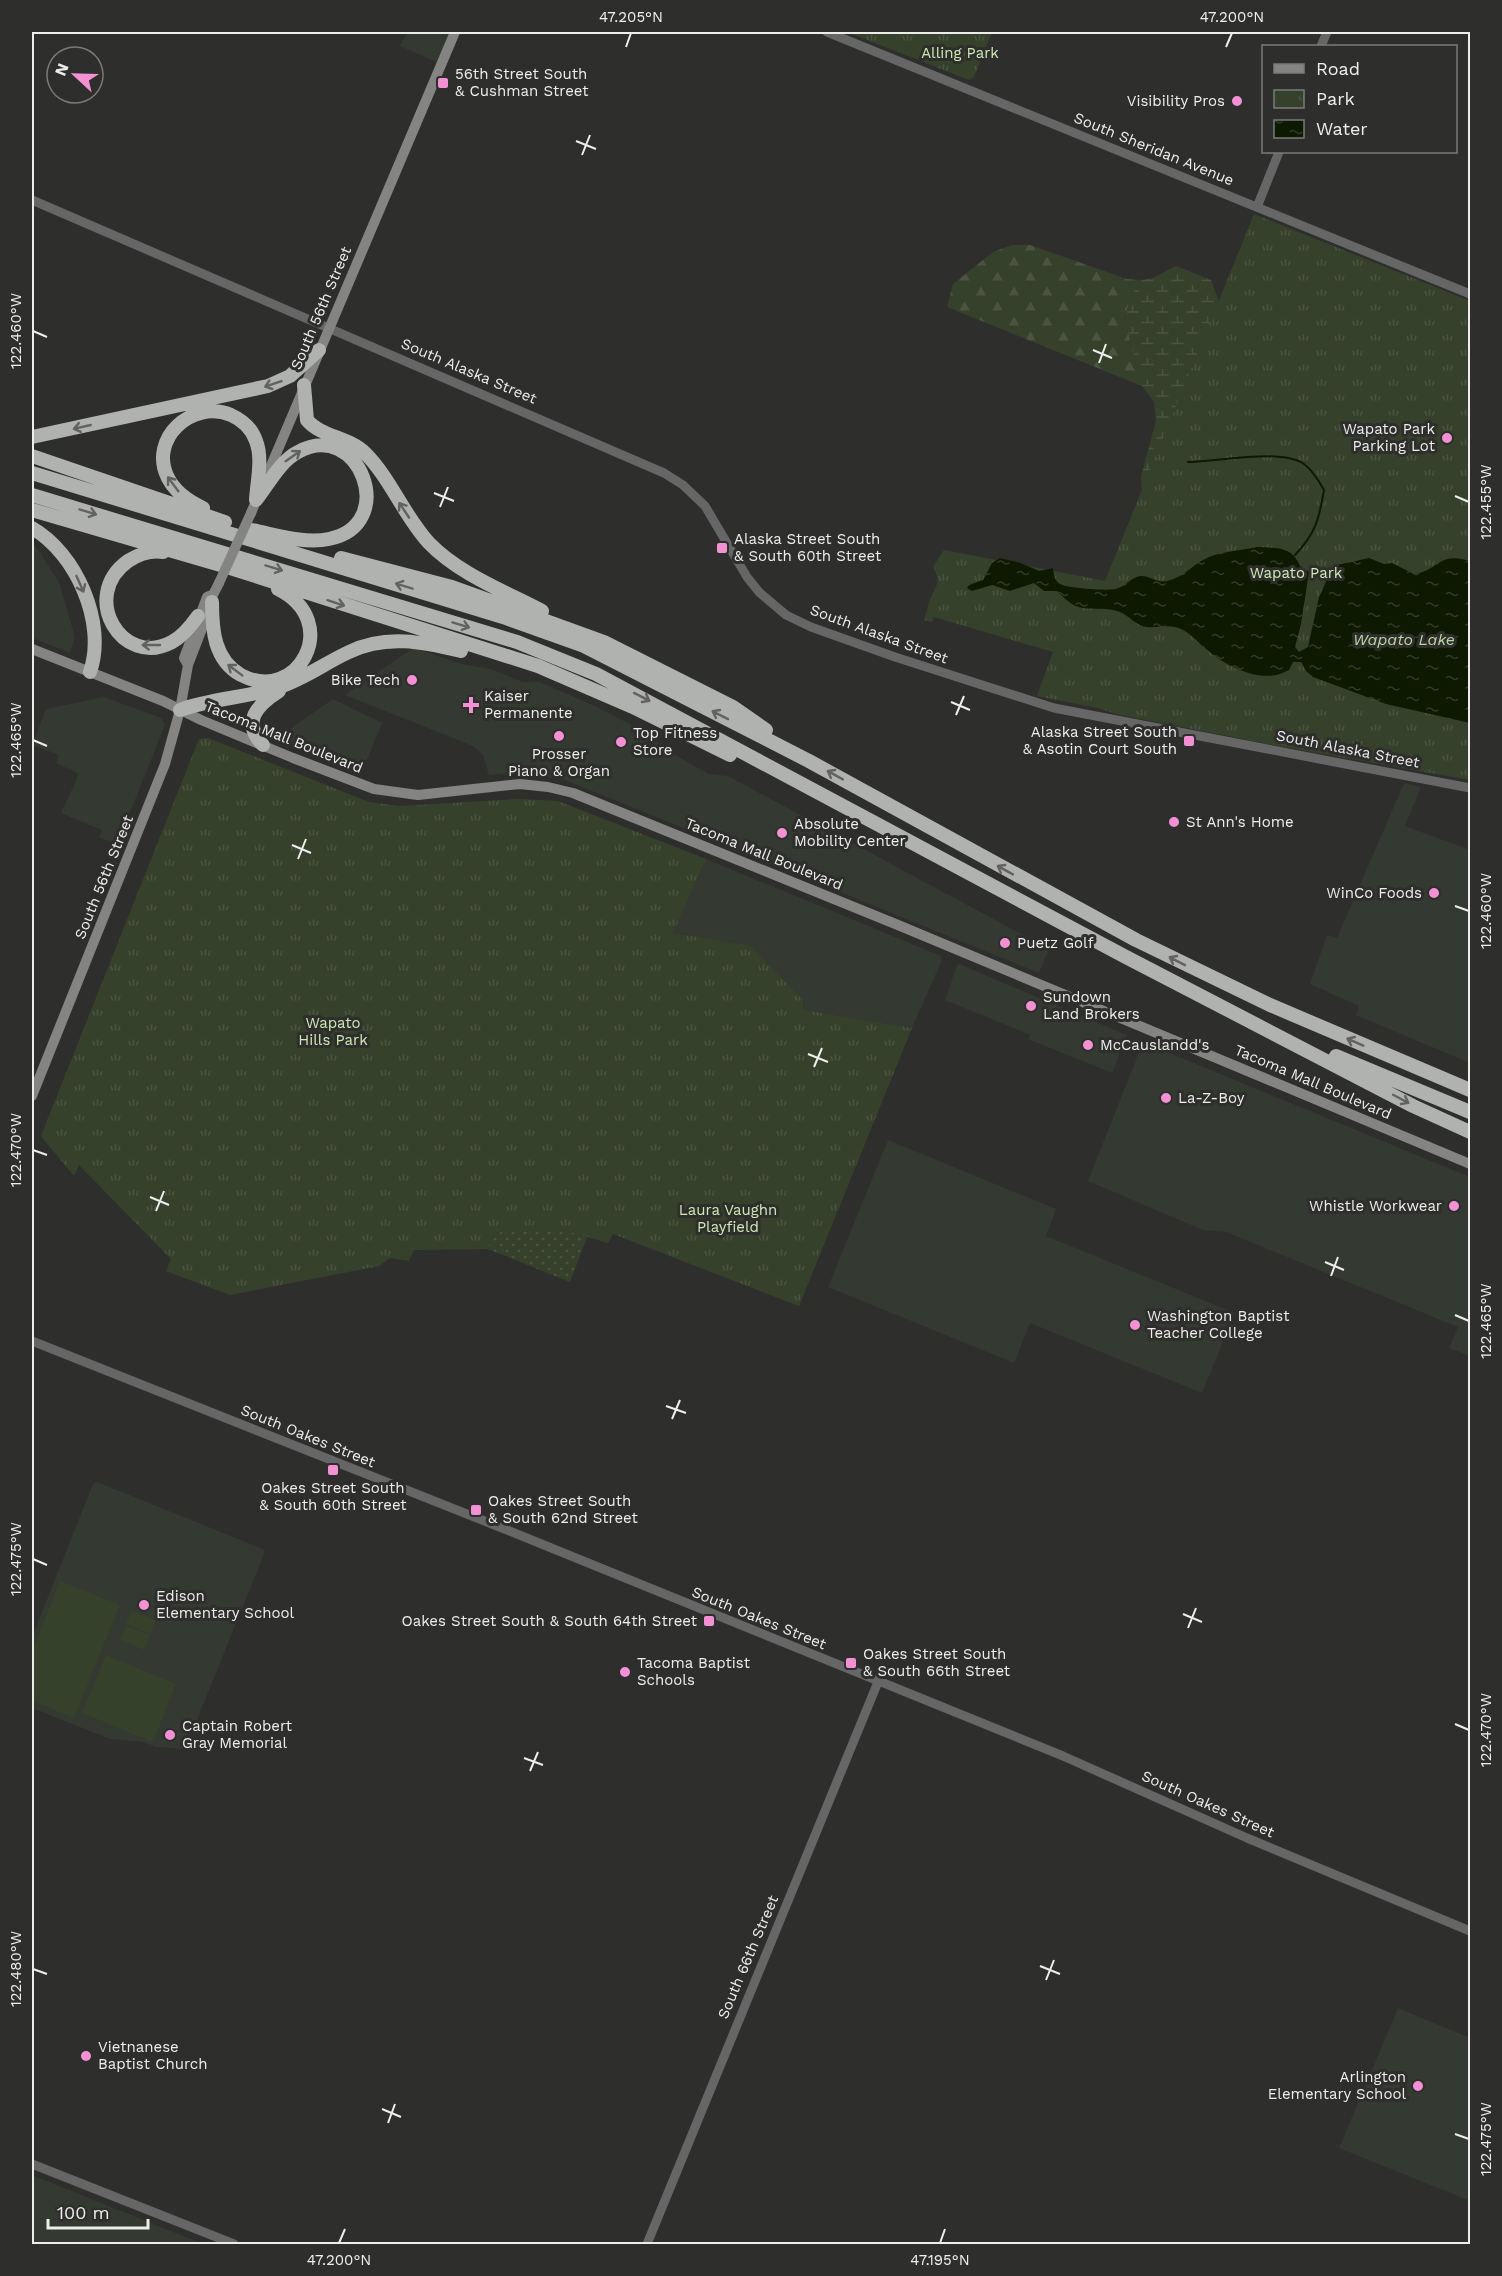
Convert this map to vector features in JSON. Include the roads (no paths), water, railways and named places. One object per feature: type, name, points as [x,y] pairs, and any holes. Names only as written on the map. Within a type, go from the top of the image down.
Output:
[{"type":"highway","points":[[32,437],[268,386],[291,376],[319,350]]},
{"type":"highway","points":[[304,385],[307,420],[318,429],[351,443],[367,455],[411,519],[437,551],[466,571],[589,636]]},
{"type":"highway","points":[[212,411],[232,416],[246,426],[256,440],[258,448],[254,507],[285,462],[297,452],[313,446],[333,448],[345,454],[360,469],[367,489],[366,504],[358,521],[336,537],[302,540],[245,528],[187,499],[170,482],[164,466],[165,448],[179,423],[194,414],[212,411]]},
{"type":"highway","points":[[32,456],[245,528],[348,560],[452,586],[589,636],[733,707],[809,761]]},
{"type":"highway","points":[[32,473],[549,633],[584,646],[633,669],[809,761],[1136,940],[1270,1005],[1470,1090]]},
{"type":"highway","points":[[32,495],[495,635],[554,655],[647,700],[1124,956],[1353,1064],[1470,1112]]},
{"type":"highway","points":[[32,510],[224,566],[538,666],[619,701],[942,859]]},
{"type":"highway","points":[[32,528],[58,548],[68,560],[81,584],[89,608],[94,639],[94,658],[90,672]]},
{"type":"highway","points":[[198,616],[171,642],[157,646],[141,645],[124,637],[112,624],[106,609],[110,582],[120,567],[148,552],[169,553],[224,566]]},
{"type":"highway","points":[[212,598],[212,623],[217,648],[223,659],[236,672],[253,680],[271,681],[287,675],[300,664],[311,640],[307,616],[295,601],[282,591],[241,572]]},
{"type":"highway","points":[[263,745],[253,732],[253,720],[257,711],[275,694],[360,648],[377,642],[406,640],[475,654],[535,671],[619,701]]},
{"type":"highway","points":[[180,710],[200,702],[265,691],[312,673]]},
{"type":"highway","points":[[1201,994],[1413,1106],[1470,1132]]},
{"type":"highway","points":[[1409,1065],[1470,1084]]},
{"type":"main road","name":"South 56th Street","points":[[32,1096],[160,776],[180,710],[188,664],[212,598],[254,507],[455,32]]},
{"type":"main road","name":"South 56th Street","points":[[188,664],[184,658],[198,616],[207,597],[212,598]]},
{"type":"main road","name":"Tacoma Mall Boulevard","points":[[32,649],[355,782],[396,793],[439,793],[514,784],[548,787],[573,793],[898,925],[1470,1164]]},
{"type":"street","name":"South Sheridan Avenue","points":[[827,32],[1470,294]]},
{"type":"street","points":[[1257,207],[1279,153]]},
{"type":"street","name":"South Alaska Street","points":[[32,200],[672,477],[705,506],[747,577],[759,592],[786,615],[811,627],[911,663],[1054,708],[1470,788]]},
{"type":"street","name":"South Oakes Street","points":[[32,1341],[502,1528],[1063,1756],[1247,1838],[1470,1931]]},
{"type":"street","name":"South 66th Street","points":[[647,2244],[878,1682]]},
{"type":"street","points":[[32,2164],[234,2244]]},
{"type":"water","name":"Wapato Lake","points":[[1257,547],[1288,551],[1297,559],[1300,566],[1309,572],[1295,647],[1299,652],[1308,647],[1319,597],[1329,575],[1337,565],[1369,558],[1384,564],[1392,563],[1414,574],[1451,558],[1470,561],[1470,723],[1386,704],[1313,677],[1301,662],[1293,662],[1289,670],[1268,676],[1245,672],[1213,655],[1179,628],[1143,626],[1115,610],[1079,607],[1069,602],[1057,591],[1044,591],[1034,583],[1010,591],[992,585],[972,591],[967,588],[983,580],[992,563],[1000,558],[1021,563],[1039,571],[1053,568],[1060,584],[1087,589],[1111,590],[1140,576],[1167,581],[1178,577],[1209,557]]},
{"type":"waterway","points":[[1188,462],[1265,456],[1293,459],[1307,466],[1324,490],[1315,525],[1308,540],[1295,555]]},
{"type":"place","name":"56th Street South & Cushman Street","points":[[443,83]]},
{"type":"place","name":"Visibility Pros","points":[[1237,101]]},
{"type":"place","name":"Wapato Park Parking Lot","points":[[1447,438]]},
{"type":"place","name":"Alaska Street South & South 60th Street","points":[[722,548]]},
{"type":"place","name":"Bike Tech","points":[[412,680]]},
{"type":"place","name":"Kaiser Permanente","points":[[471,705]]},
{"type":"place","name":"Prosser Piano & Organ","points":[[559,736]]},
{"type":"place","name":"Alaska Street South & Asotin Court South","points":[[1189,741]]},
{"type":"place","name":"Top Fitness Store","points":[[621,742]]},
{"type":"place","name":"St Ann's Home","points":[[1174,822]]},
{"type":"place","name":"Absolute Mobility Center","points":[[782,833]]},
{"type":"place","name":"WinCo Foods","points":[[1434,893]]},
{"type":"place","name":"Puetz Golf","points":[[1005,943]]},
{"type":"place","name":"Sundown Land Brokers","points":[[1031,1006]]},
{"type":"place","name":"McCauslandd's","points":[[1088,1045]]},
{"type":"place","name":"La-Z-Boy","points":[[1166,1098]]},
{"type":"place","name":"Whistle Workwear","points":[[1454,1206]]},
{"type":"place","name":"Washington Baptist Teacher College","points":[[1135,1325]]},
{"type":"place","name":"Oakes Street South & South 60th Street","points":[[333,1470]]},
{"type":"place","name":"Oakes Street South & South 62nd Street","points":[[476,1510]]},
{"type":"place","name":"Edison Elementary School","points":[[144,1605]]},
{"type":"place","name":"Oakes Street South & South 64th Street","points":[[709,1621]]},
{"type":"place","name":"Oakes Street South & South 66th Street","points":[[851,1663]]},
{"type":"place","name":"Tacoma Baptist Schools","points":[[625,1672]]},
{"type":"place","name":"Captain Robert Gray Memorial","points":[[170,1735]]},
{"type":"place","name":"Vietnanese Baptist Church","points":[[86,2056]]},
{"type":"place","name":"Arlington Elementary School","points":[[1418,2086]]},
{"type":"park label","name":"Alling Park","points":[[960,53]]},
{"type":"park label","name":"Wapato Park","points":[[1296,573]]},
{"type":"park label","name":"Wapato Hills Park","points":[[333,1032]]},
{"type":"park label","name":"Laura Vaughn Playfield","points":[[728,1218]]}]
